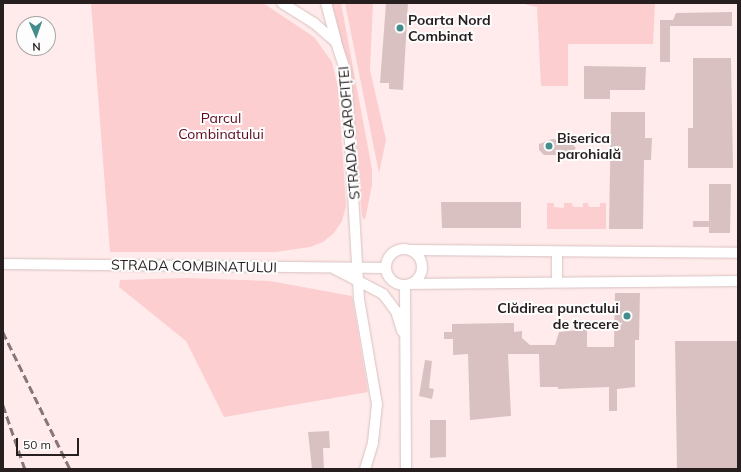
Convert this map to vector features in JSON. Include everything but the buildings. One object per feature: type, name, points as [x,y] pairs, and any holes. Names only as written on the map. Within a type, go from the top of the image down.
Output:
[{"type":"street","points":[[282,3],[314,23],[336,42]]},
{"type":"street","name":"STRADA GAROFIȚEI","points":[[326,3],[347,88],[358,280],[377,404],[374,438],[365,469]]},
{"type":"street","points":[[738,253],[614,253],[401,249],[392,253],[386,268],[390,279],[407,285],[557,281],[738,281]]},
{"type":"street","points":[[407,285],[419,277],[422,267],[419,257],[411,250]]},
{"type":"street","points":[[557,252],[557,281]]},
{"type":"street","name":"STRADA COMBINATULUI","points":[[3,264],[386,268]]},
{"type":"street","points":[[332,268],[379,291],[390,302],[400,322],[406,352]]},
{"type":"street","points":[[406,469],[407,285]]},
{"type":"green space","name":"Parcul Combinatului","points":[[91,3],[263,3],[314,37],[332,62],[338,87],[346,206],[342,221],[334,233],[323,242],[310,247],[276,252],[110,252]]},
{"type":"green space","points":[[332,3],[341,3],[372,169],[372,185],[365,220],[362,217],[351,79]]},
{"type":"green space","points":[[345,3],[373,3],[370,70],[386,140],[379,173]]},
{"type":"green space","points":[[520,3],[655,3],[653,44],[568,44],[568,86],[541,86],[537,7]]},
{"type":"green space","points":[[547,203],[554,203],[554,207],[564,208],[564,203],[572,203],[573,207],[583,207],[583,203],[588,203],[589,207],[600,207],[600,203],[606,203],[606,229],[547,229]]},
{"type":"green space","points":[[188,278],[270,281],[352,296],[368,392],[224,417],[186,341],[119,287],[120,280]]},
{"type":"railway","points":[[3,332],[70,469]]},
{"type":"railway","points":[[3,405],[25,469]]},
{"type":"place","name":"Poarta Nord Combinat","points":[[400,28]]},
{"type":"place","name":"Biserica parohială","points":[[549,146]]},
{"type":"place","name":"Clădirea punctului de trecere","points":[[627,316]]}]
